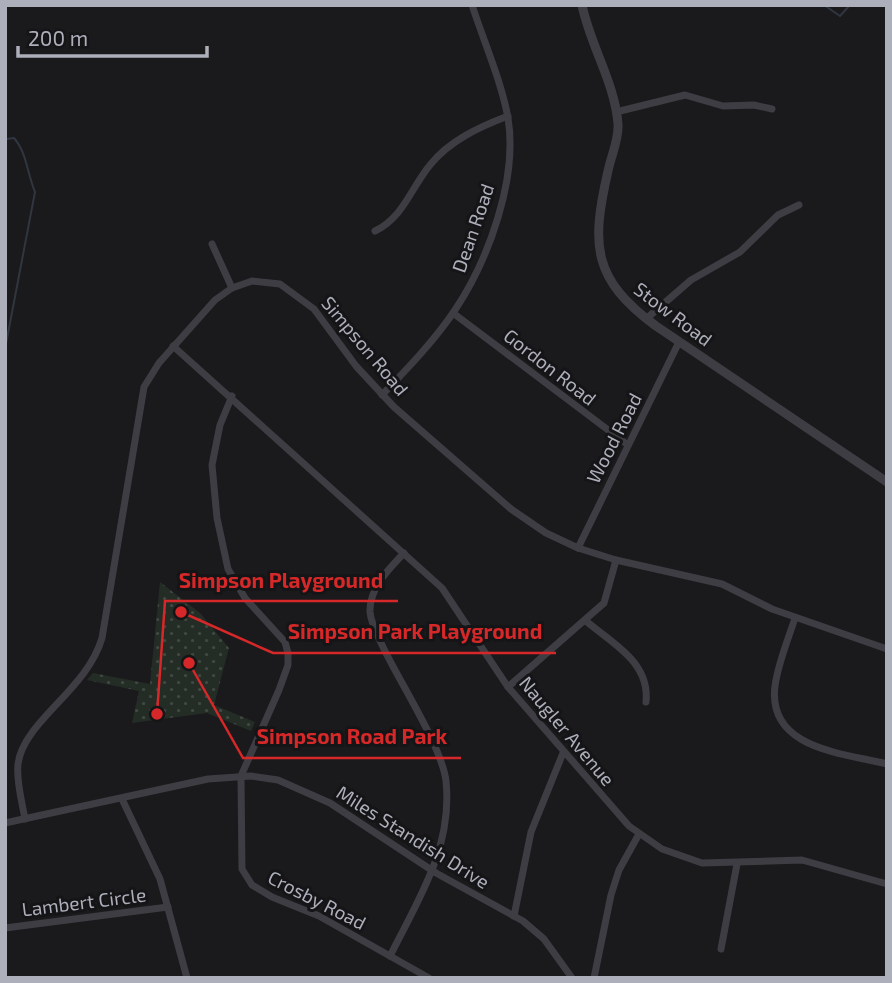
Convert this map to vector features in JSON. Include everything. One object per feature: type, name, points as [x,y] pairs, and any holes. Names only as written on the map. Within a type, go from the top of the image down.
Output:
[{"type":"street","name":"Dean Road","points":[[382,395],[453,313],[471,285],[504,196],[511,154],[508,116],[472,5]]},
{"type":"street","name":"Stow Road","points":[[582,5],[616,112],[617,139],[599,221],[599,250],[614,289],[646,319],[887,482]]},
{"type":"street","points":[[616,112],[685,95],[723,106],[754,105],[772,109]]},
{"type":"street","points":[[375,230],[388,224],[398,213],[440,155],[461,138],[508,116]]},
{"type":"street","points":[[646,319],[691,280],[740,252],[778,215],[799,205]]},
{"type":"street","points":[[212,244],[232,288]]},
{"type":"street","name":"Simpson Road","points":[[24,819],[18,765],[21,751],[36,728],[85,676],[99,651],[141,401],[150,374],[205,310],[232,288],[267,281],[293,290],[314,309],[347,355],[382,395],[511,509],[578,548],[616,561],[722,584],[795,618],[887,649]]},
{"type":"street","name":"Gordon Road","points":[[453,313],[628,445]]},
{"type":"street","name":"Wood Road","points":[[578,548],[680,342]]},
{"type":"street","name":"Naugler Avenue","points":[[173,346],[232,396],[449,597],[508,687],[609,806],[639,834],[662,849],[702,863],[802,860],[887,884]]},
{"type":"street","points":[[232,396],[220,425],[212,464],[217,518],[228,569],[245,598],[285,642],[288,653],[288,665],[279,691],[240,776]]},
{"type":"street","points":[[390,956],[434,872],[441,848],[446,778],[374,629],[370,611],[375,592],[404,553]]},
{"type":"street","points":[[508,687],[586,621],[609,593],[616,561]]},
{"type":"street","points":[[795,618],[775,683],[776,708],[785,727],[805,743],[820,749],[887,764]]},
{"type":"street","points":[[586,621],[632,659],[643,673],[646,702]]},
{"type":"street","points":[[514,916],[531,832],[563,752]]},
{"type":"street","name":"Miles Standish Drive","points":[[5,823],[122,799],[187,782],[240,776],[278,780],[330,803],[434,872],[514,916],[544,939],[572,978]]},
{"type":"street","name":"Crosby Road","points":[[240,776],[242,869],[252,885],[272,897],[321,916],[429,978]]},
{"type":"street","points":[[122,799],[152,858],[187,978]]},
{"type":"street","points":[[594,978],[611,895],[619,870],[639,834]]},
{"type":"street","points":[[721,949],[737,864]]},
{"type":"street","name":"Lambert Circle","points":[[5,928],[168,907]]},
{"type":"shaded area","points":[[160,582],[200,613],[229,648],[214,705],[255,722],[251,731],[207,713],[132,723],[139,691],[87,680],[93,673],[150,684]]},
{"type":"waterway","points":[[824,5],[840,16],[850,5]]},
{"type":"waterway","points":[[5,103],[5,108]]},
{"type":"waterway","points":[[5,127],[6,139],[14,138],[22,150],[35,192],[5,349]]},
{"type":"place","name":"Simpson Park Playground","points":[[181,612]]},
{"type":"place","name":"Simpson Road Park","points":[[189,663]]},
{"type":"place","name":"Simpson Playground","points":[[157,714]]}]
